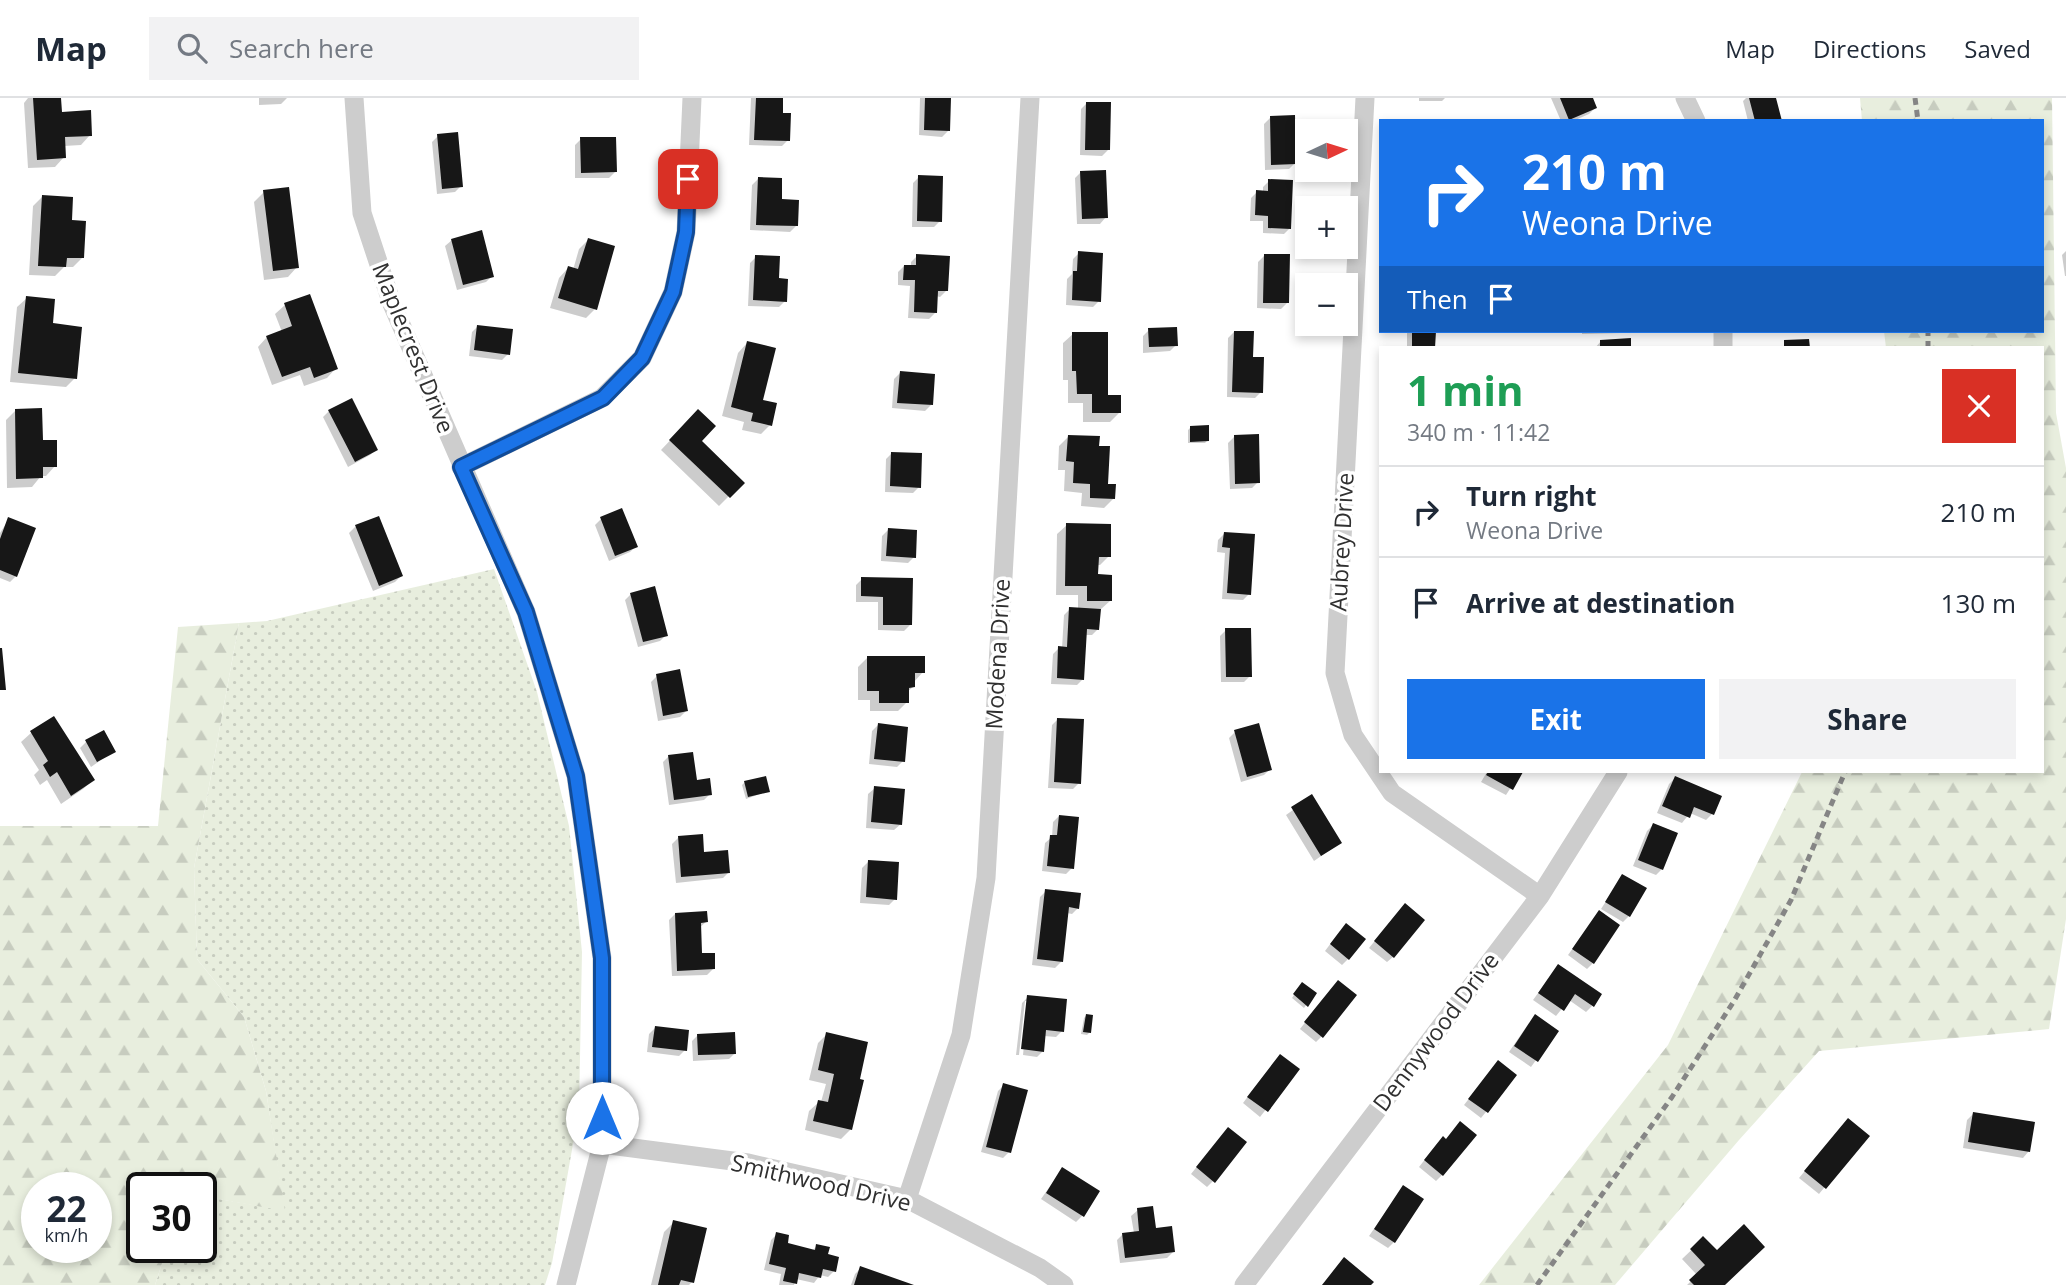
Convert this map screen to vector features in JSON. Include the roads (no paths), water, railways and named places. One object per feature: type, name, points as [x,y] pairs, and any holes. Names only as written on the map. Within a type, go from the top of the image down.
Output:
[{"type":"street","name":"Maplecrest Drive","points":[[354,98],[362,212],[392,304],[526,612],[576,776],[602,958],[602,1144],[566,1285]]},
{"type":"street","points":[[461,467],[603,398],[642,358],[673,292],[686,232],[692,98]]},
{"type":"street","name":"Modena Drive","points":[[907,1199],[961,1035],[986,878],[1030,98]]},
{"type":"street","name":"Aubrey Drive","points":[[1365,98],[1335,673],[1353,735],[1392,793],[1539,895]]},
{"type":"street","points":[[1685,98],[1695,119]]},
{"type":"street","name":"Dennywood Drive","points":[[1244,1285],[1539,895],[1617,773]]},
{"type":"street","name":"Smithwood Drive","points":[[602,1144],[748,1163],[907,1199],[1040,1268],[1063,1285]]},
{"type":"railway","points":[[1915,98],[1918,119]]},
{"type":"railway","points":[[1928,333],[1928,346]]},
{"type":"railway","points":[[1537,1285],[1672,1097],[1734,1001],[1791,900],[1845,773]]}]
